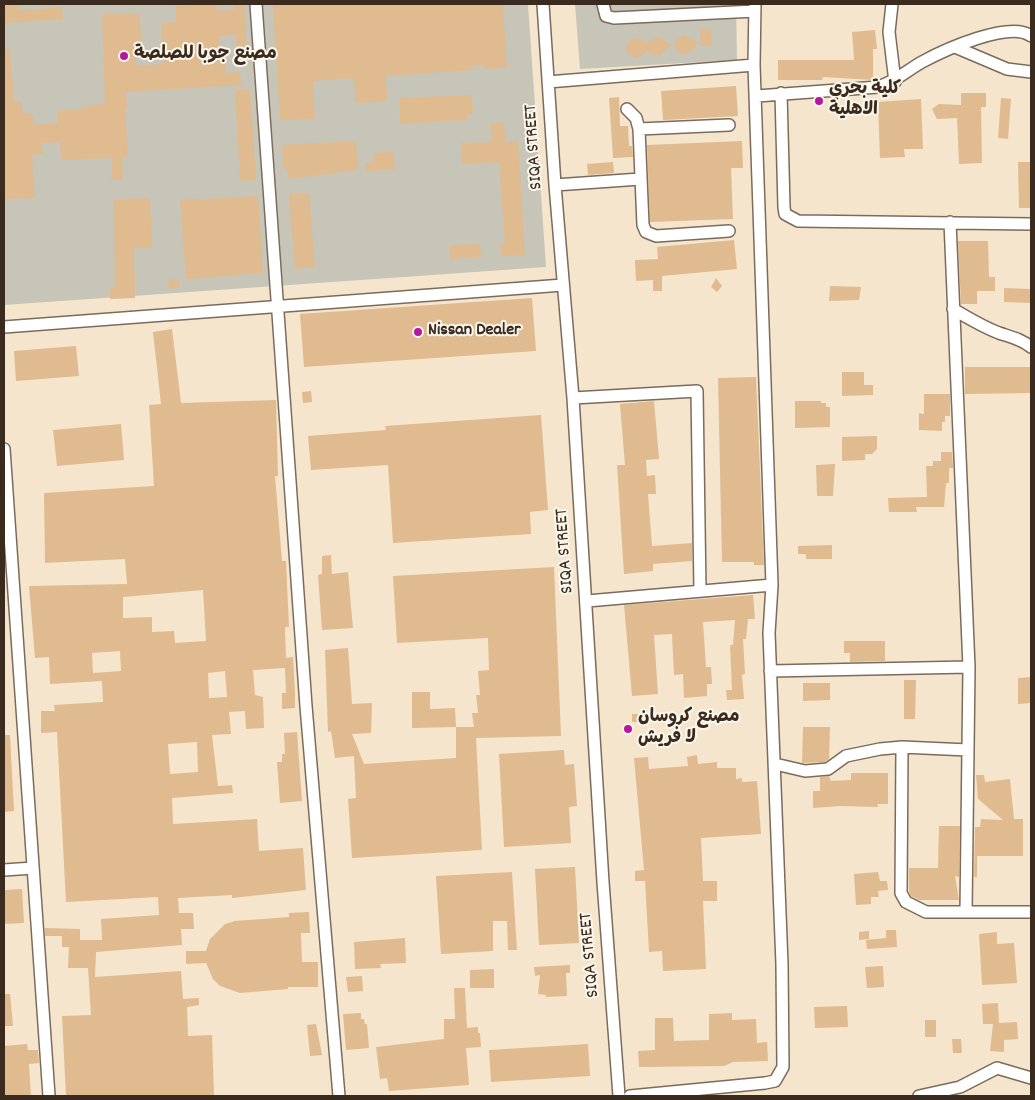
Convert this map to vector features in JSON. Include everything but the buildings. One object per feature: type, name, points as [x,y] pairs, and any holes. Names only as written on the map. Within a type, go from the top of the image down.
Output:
[{"type":"street","points":[[256,4],[306,706],[339,1096]]},
{"type":"street","name":"SIQA STREET","points":[[544,4],[555,185],[573,398],[587,601],[602,882],[620,1096]]},
{"type":"street","points":[[603,4],[606,16],[614,18],[755,8],[754,65],[772,585],[768,633],[782,964],[783,1067],[775,1080],[765,1083],[630,1096]]},
{"type":"street","points":[[892,4],[889,32],[895,82]]},
{"type":"street","points":[[756,96],[878,87],[895,82],[920,63],[955,48],[1002,32],[1024,30],[1031,36]]},
{"type":"street","points":[[955,48],[1007,69],[1031,72]]},
{"type":"street","points":[[548,82],[754,65]]},
{"type":"street","points":[[782,93],[785,214],[798,220],[1031,224]]},
{"type":"street","points":[[628,109],[636,118],[639,129],[643,226],[650,234],[687,235],[729,231]]},
{"type":"street","points":[[639,129],[729,125]]},
{"type":"street","points":[[555,185],[640,179]]},
{"type":"street","points":[[950,222],[968,667],[966,912]]},
{"type":"street","points":[[4,327],[563,285]]},
{"type":"street","points":[[954,309],[971,320],[998,333],[1021,339],[1031,347]]},
{"type":"street","points":[[573,398],[697,392],[700,591]]},
{"type":"street","points":[[4,449],[49,1096]]},
{"type":"street","points":[[587,601],[772,585]]},
{"type":"street","points":[[770,671],[968,667]]},
{"type":"street","points":[[775,764],[805,771],[828,769],[853,754],[902,746],[968,750]]},
{"type":"street","points":[[902,746],[901,893],[906,902],[913,908],[926,912],[1031,912]]},
{"type":"street","points":[[4,870],[33,868]]},
{"type":"street","points":[[919,1096],[960,1087],[997,1068],[1031,1078]]},
{"type":"shaded area","points":[[4,4],[528,4],[546,267],[4,305]]},
{"type":"shaded area","points":[[575,4],[736,4],[737,60],[580,69]]},
{"type":"place","name":"مصنع جوبا للصلصة","points":[[124,56]]},
{"type":"place","name":"كلية بحري الاهلية","points":[[819,101]]},
{"type":"place","name":"Nissan Dealer","points":[[418,332]]},
{"type":"place","name":"مصنع كروسان لا فريش","points":[[628,729]]}]
